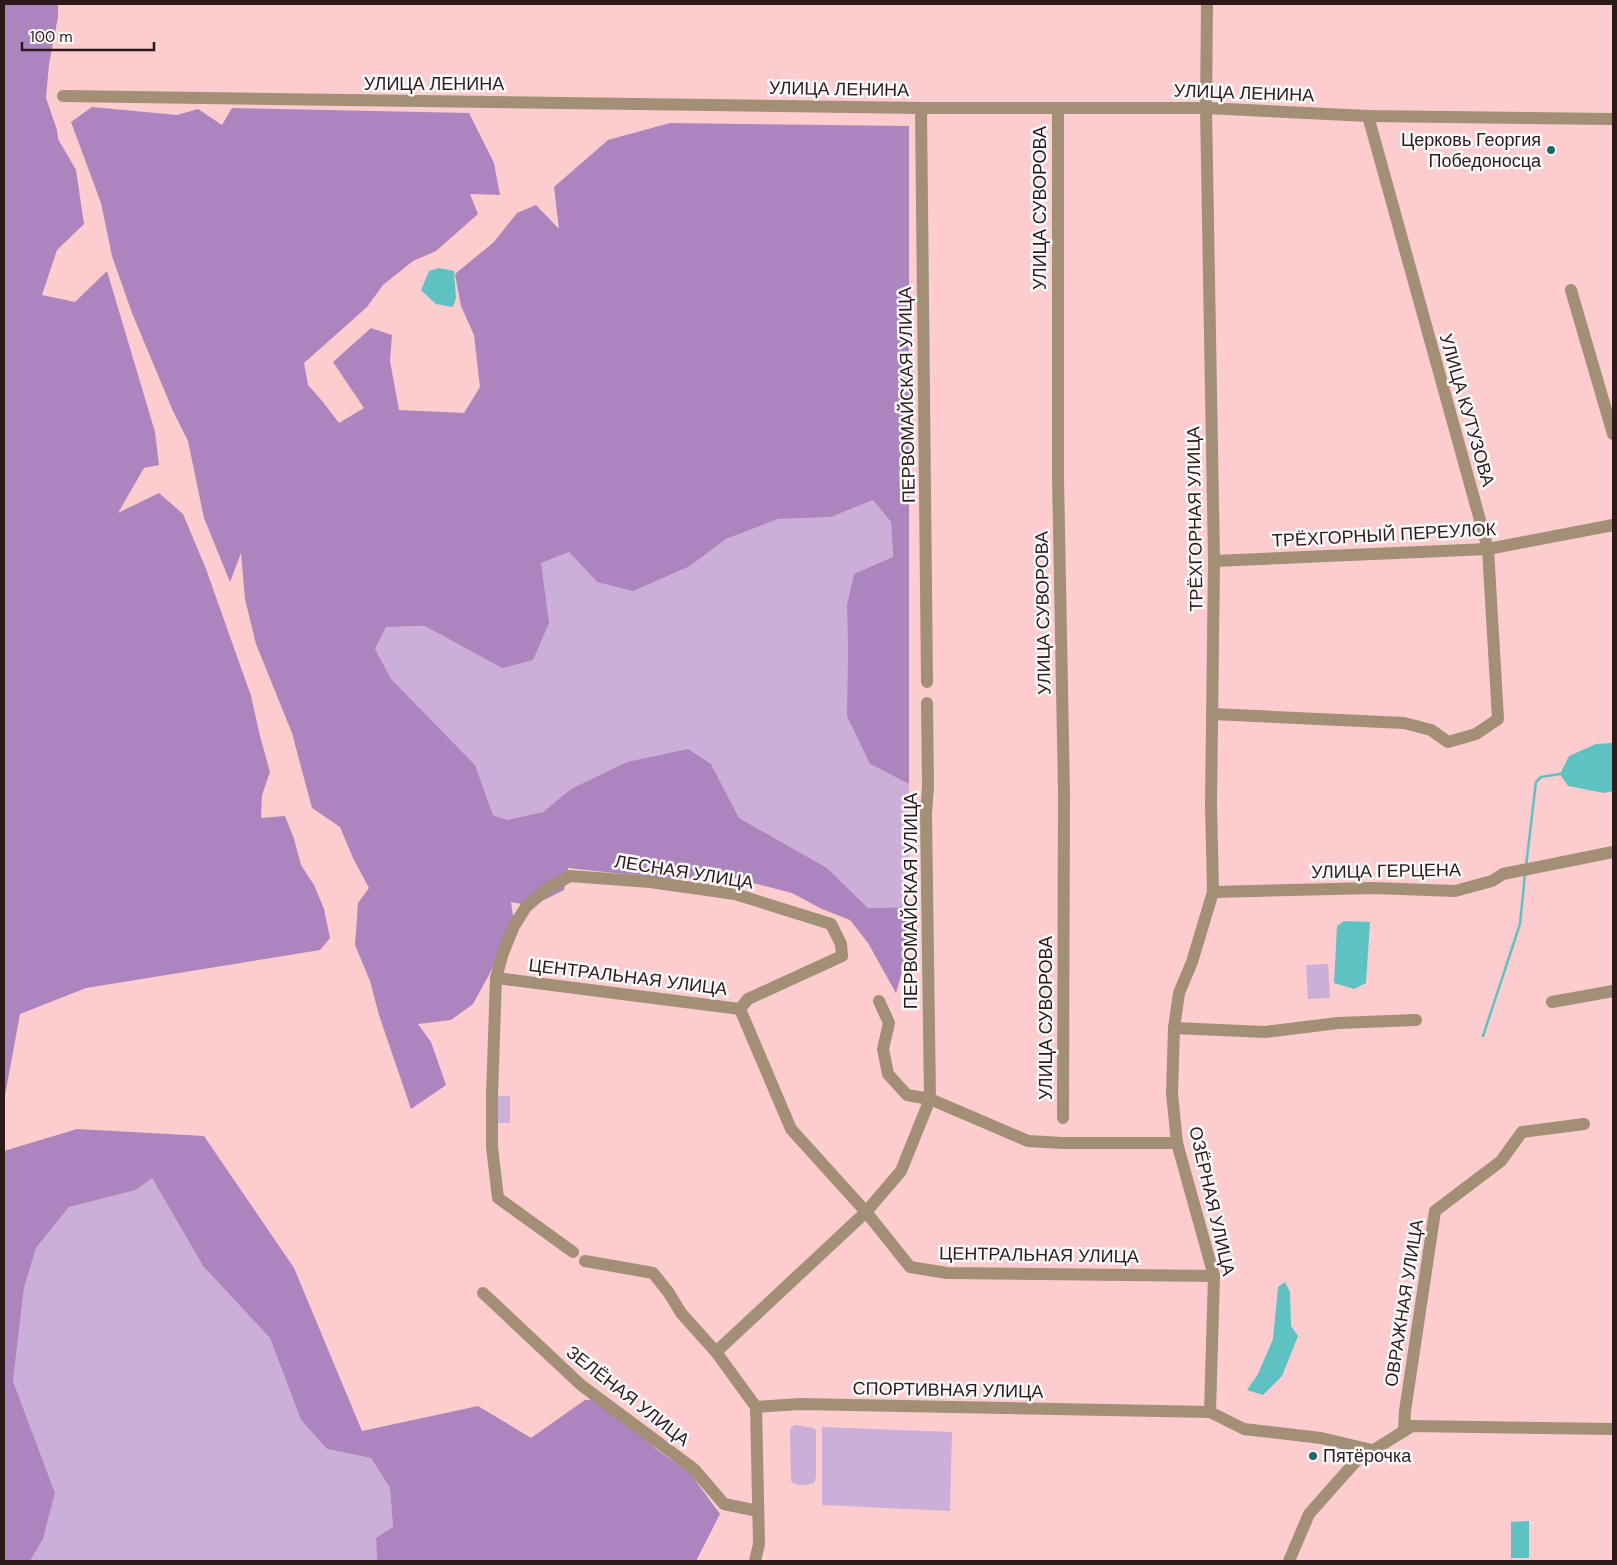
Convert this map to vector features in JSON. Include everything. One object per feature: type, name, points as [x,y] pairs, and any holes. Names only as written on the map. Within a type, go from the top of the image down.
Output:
[{"type":"street","name":"ТРЁХГОРНАЯ УЛИЦА","points":[[1174,1028],[1179,993],[1192,962],[1213,892],[1211,804],[1214,561],[1206,108],[1207,4]]},
{"type":"street","name":"УЛИЦА ЛЕНИНА","points":[[64,96],[921,108],[1206,108],[1368,116],[1613,119]]},
{"type":"street","name":"ПЕРВОМАЙСКАЯ УЛИЦА","points":[[921,108],[927,682]]},
{"type":"street","name":"УЛИЦА СУВОРОВА","points":[[1058,108],[1058,477],[1064,793],[1063,1118]]},
{"type":"street","name":"УЛИЦА КУТУЗОВА","points":[[1213,714],[1404,723],[1431,730],[1448,742],[1476,734],[1498,718],[1488,549],[1368,116]]},
{"type":"street","points":[[1571,290],[1613,434]]},
{"type":"street","name":"ТРЁХГОРНЫЙ ПЕРЕУЛОК","points":[[1214,561],[1488,549],[1613,526]]},
{"type":"street","name":"ПЕРВОМАЙСКАЯ УЛИЦА","points":[[928,703],[928,787],[926,813],[930,1099]]},
{"type":"street","name":"УЛИЦА ГЕРЦЕНА","points":[[1213,892],[1374,888],[1455,892],[1492,881],[1503,874],[1613,852]]},
{"type":"street","name":"ЛЕСНАЯ УЛИЦА","points":[[496,978],[503,953],[514,926],[526,907],[547,890],[570,876],[650,882],[735,894],[831,924],[842,944],[842,956],[748,999],[740,1009]]},
{"type":"street","points":[[496,978],[492,1148],[498,1198],[573,1252]]},
{"type":"street","name":"ЦЕНТРАЛЬНАЯ УЛИЦА","points":[[496,978],[740,1009],[792,1129],[866,1212],[910,1267],[947,1273],[1214,1276]]},
{"type":"street","points":[[1552,1002],[1613,991]]},
{"type":"street","points":[[879,1001],[889,1023],[884,1049],[888,1074],[908,1094],[930,1099],[1028,1141],[1177,1144]]},
{"type":"street","points":[[1174,1028],[1265,1032],[1338,1023],[1416,1020]]},
{"type":"street","name":"ОЗЁРНАЯ УЛИЦА","points":[[1174,1028],[1172,1093],[1177,1144],[1214,1276],[1210,1412]]},
{"type":"street","points":[[716,1352],[866,1212],[901,1171],[930,1099]]},
{"type":"street","name":"ОВРАЖНАЯ УЛИЦА","points":[[1404,1431],[1405,1411],[1435,1211],[1501,1161],[1522,1132],[1584,1124]]},
{"type":"street","points":[[585,1261],[653,1273],[670,1293],[681,1313],[716,1352],[756,1407],[758,1544],[755,1561]]},
{"type":"street","name":"ЗЕЛЁНАЯ УЛИЦА","points":[[482,1293],[581,1384],[694,1469],[724,1504],[758,1511]]},
{"type":"street","name":"СПОРТИВНАЯ УЛИЦА","points":[[756,1407],[800,1404],[1210,1412],[1244,1429],[1321,1438],[1372,1450]]},
{"type":"street","points":[[1289,1561],[1309,1514],[1356,1461],[1412,1426],[1613,1429]]},
{"type":"shaded area","points":[[4,4],[58,4],[58,17],[49,64],[46,98],[57,130],[58,139],[76,170],[84,224],[57,250],[42,295],[75,302],[107,271],[155,432],[159,465],[144,468],[118,513],[159,493],[183,514],[206,569],[251,696],[270,772],[262,795],[261,818],[285,816],[301,865],[314,885],[324,909],[330,938],[320,950],[86,988],[20,1014],[4,1101]]},
{"type":"shaded area","points":[[92,107],[177,115],[198,109],[222,125],[232,108],[469,113],[494,163],[500,195],[470,194],[478,214],[436,251],[413,261],[383,285],[367,307],[304,363],[308,385],[339,423],[364,408],[333,362],[371,328],[392,335],[390,361],[399,410],[464,413],[480,387],[474,335],[461,306],[455,274],[494,242],[517,213],[536,205],[559,229],[554,187],[608,140],[670,123],[909,126],[909,784],[870,764],[847,716],[847,605],[854,574],[893,557],[891,522],[873,500],[831,517],[778,519],[726,539],[690,566],[633,591],[597,582],[569,552],[541,563],[549,623],[533,660],[502,668],[425,626],[386,627],[375,649],[391,679],[475,765],[493,815],[507,820],[543,812],[571,789],[627,762],[688,749],[711,764],[739,818],[827,868],[868,908],[908,907],[907,954],[896,993],[868,943],[850,920],[822,909],[792,893],[726,876],[670,879],[568,868],[564,890],[532,906],[511,902],[514,922],[508,940],[473,1004],[451,1020],[418,1024],[431,1042],[446,1085],[411,1109],[379,1015],[370,981],[355,945],[358,903],[369,888],[353,858],[340,827],[312,808],[292,733],[256,644],[245,599],[241,553],[230,582],[204,518],[188,441],[173,411],[132,313],[112,256],[101,203],[71,122]]},
{"type":"shaded area","points":[[873,500],[891,522],[893,557],[847,605],[848,658],[870,764],[909,784],[908,907],[868,908],[827,868],[739,818],[711,764],[571,789],[543,812],[507,820],[493,815],[475,765],[390,679],[375,649],[386,627],[426,626],[502,668],[543,587],[540,563],[569,552],[597,582],[690,566],[726,539],[778,519],[831,517]]},
{"type":"shaded area","points":[[1328,964],[1330,998],[1308,999],[1306,965]]},
{"type":"shaded area","points":[[497,1096],[510,1096],[510,1123],[497,1123]]},
{"type":"shaded area","points":[[77,1129],[204,1136],[294,1268],[362,1431],[478,1406],[531,1438],[585,1400],[604,1399],[656,1449],[690,1473],[720,1514],[696,1561],[377,1561],[376,1538],[393,1527],[390,1488],[371,1458],[327,1449],[301,1420],[270,1338],[203,1266],[152,1178],[136,1190],[69,1207],[36,1248],[24,1288],[13,1381],[55,1493],[43,1539],[30,1561],[4,1561],[4,1151]]},
{"type":"shaded area","points":[[152,1178],[203,1266],[270,1338],[301,1420],[327,1449],[371,1458],[390,1488],[393,1528],[376,1539],[377,1561],[30,1561],[43,1539],[55,1493],[13,1381],[24,1288],[36,1248],[69,1207],[136,1190]]},
{"type":"shaded area","points":[[795,1425],[814,1428],[816,1431],[816,1477],[814,1483],[799,1485],[791,1481],[790,1430]]},
{"type":"shaded area","points":[[822,1427],[952,1432],[950,1511],[822,1505]]},
{"type":"water","points":[[439,268],[454,271],[456,298],[453,307],[436,304],[421,290],[429,271]]},
{"type":"water","points":[[1613,743],[1613,791],[1604,793],[1568,786],[1560,774],[1569,756],[1596,744]]},
{"type":"water","points":[[1344,921],[1370,922],[1366,983],[1354,989],[1334,983],[1337,926]]},
{"type":"water","points":[[1285,1282],[1290,1292],[1291,1326],[1298,1336],[1282,1376],[1263,1395],[1247,1390],[1258,1374],[1273,1339],[1278,1287]]},
{"type":"water","points":[[1529,1521],[1529,1558],[1511,1558],[1511,1522]]},
{"type":"waterway","points":[[1526,866],[1536,782],[1541,777],[1560,774]]},
{"type":"waterway","points":[[1483,1036],[1520,924],[1525,874]]},
{"type":"place","name":"Церковь Георгия Победоносца","points":[[1551,150]]},
{"type":"place","name":"Пятёрочка","points":[[1313,1456]]}]
